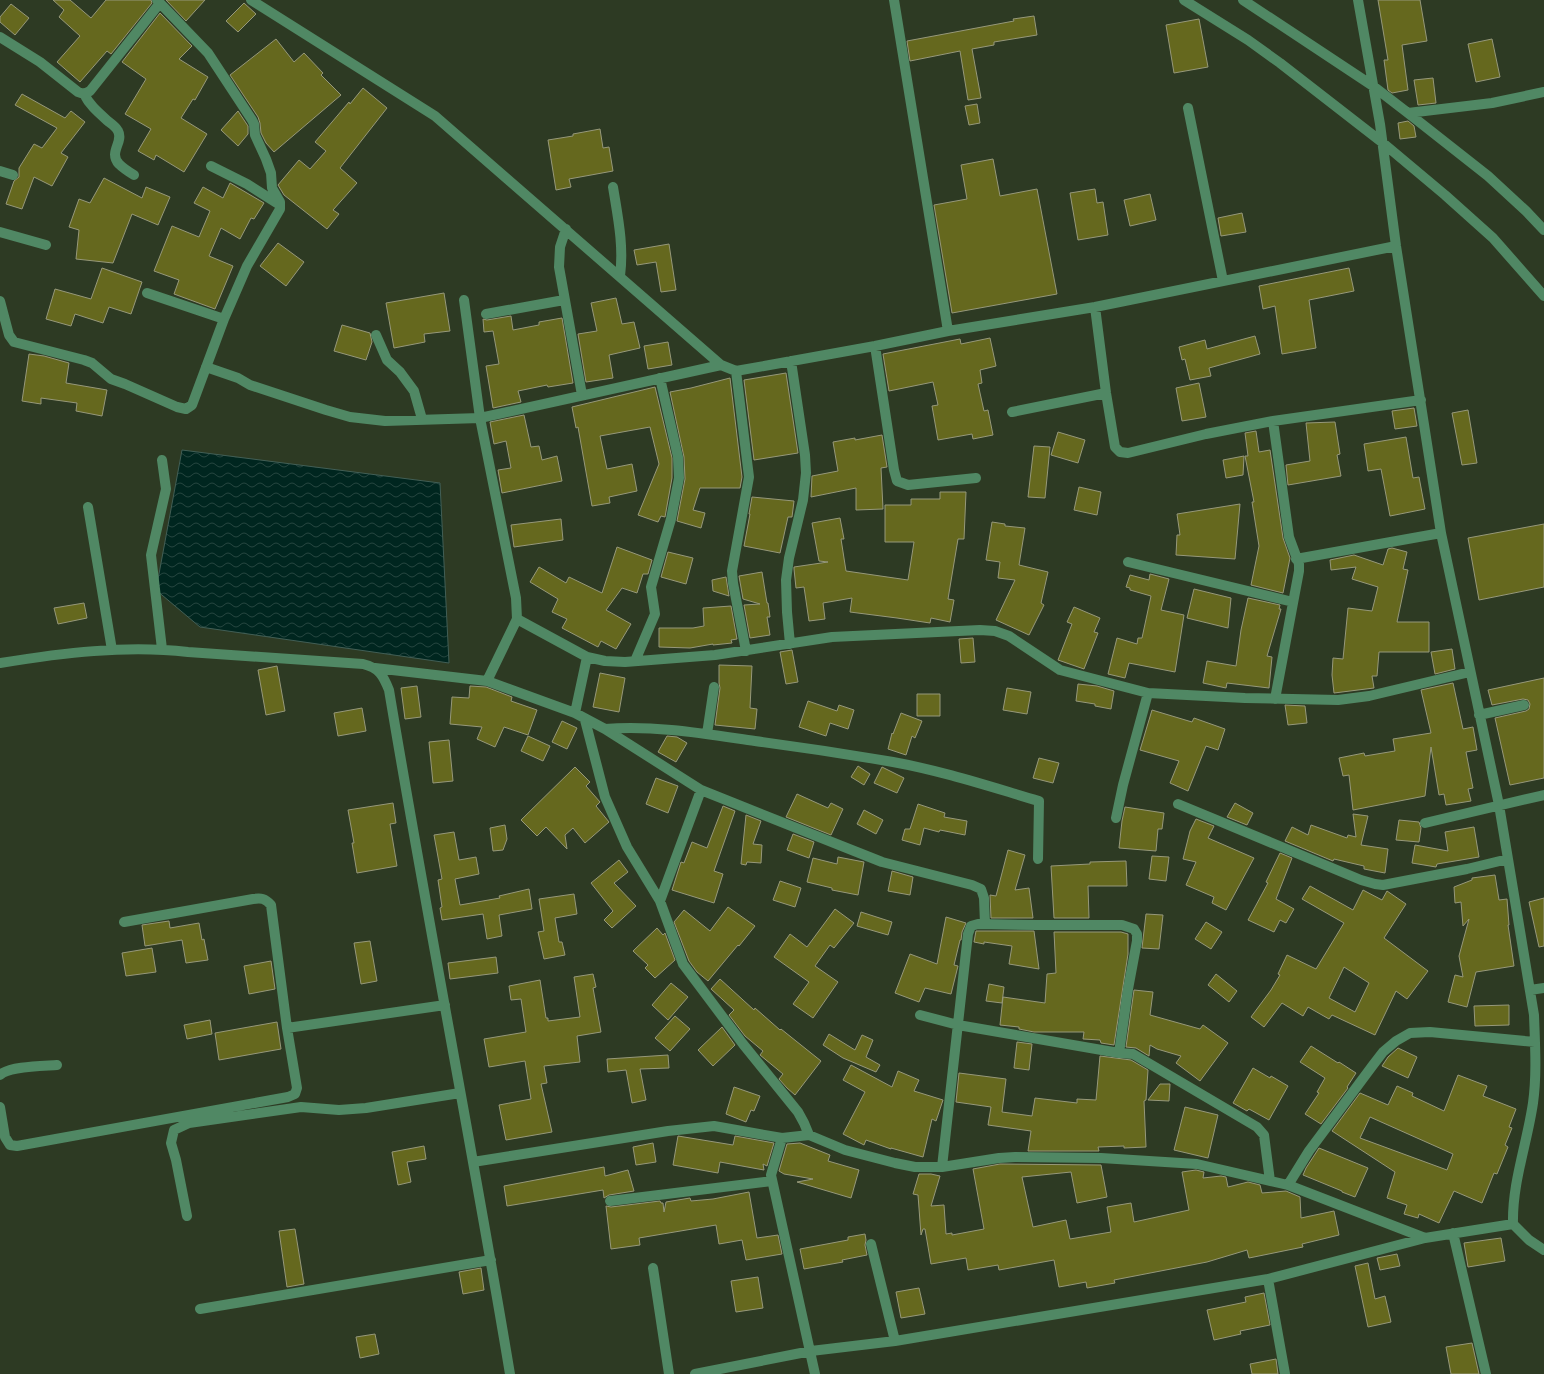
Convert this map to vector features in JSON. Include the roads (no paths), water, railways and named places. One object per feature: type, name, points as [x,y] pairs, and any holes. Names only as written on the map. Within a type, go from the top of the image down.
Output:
[{"type":"street","points":[[251,0],[435,116],[721,365],[736,371],[875,346],[948,330],[1095,307],[1396,246]]},
{"type":"street","points":[[894,0],[948,330]]},
{"type":"street","points":[[1184,0],[1248,40],[1280,63],[1383,144],[1445,195],[1493,238],[1544,296]]},
{"type":"street","points":[[1243,0],[1372,86],[1408,113],[1488,176],[1544,230]]},
{"type":"street","points":[[1358,0],[1372,86],[1380,124],[1396,246],[1441,533],[1499,806],[1534,1015],[1535,1084],[1533,1104],[1512,1204],[1513,1224],[1529,1240],[1544,1250]]},
{"type":"street","points":[[0,36],[40,62],[78,92],[84,94],[90,91],[159,2],[208,53],[252,120],[255,135],[271,173],[272,188],[280,202],[279,212],[247,266],[224,319],[192,405],[186,409],[177,407],[111,379],[92,363],[14,342],[9,335],[0,301]]},
{"type":"street","points":[[1408,113],[1492,103],[1544,92]]},
{"type":"street","points":[[84,94],[93,108],[116,128],[120,139],[115,152],[116,158],[119,164],[134,176]]},
{"type":"street","points":[[1188,108],[1223,281]]},
{"type":"street","points":[[210,166],[247,184],[280,206]]},
{"type":"street","points":[[0,171],[12,175]]},
{"type":"street","points":[[613,187],[621,234],[622,259],[620,276]]},
{"type":"street","points":[[566,229],[560,247],[559,267],[582,395]]},
{"type":"street","points":[[0,232],[46,245]]},
{"type":"street","points":[[147,293],[224,319]]},
{"type":"street","points":[[464,300],[480,418],[516,598],[517,618],[486,681]]},
{"type":"street","points":[[486,314],[564,300]]},
{"type":"street","points":[[1095,307],[1106,393],[1115,447],[1120,452],[1128,453],[1206,434],[1273,421],[1421,400]]},
{"type":"street","points":[[376,335],[387,360],[400,372],[414,391],[422,420]]},
{"type":"street","points":[[875,346],[897,481],[908,486],[976,478]]},
{"type":"street","points":[[790,644],[786,580],[789,558],[803,500],[806,473],[805,454],[791,361]]},
{"type":"street","points":[[206,367],[238,378],[250,385],[350,417],[385,420],[422,420],[480,418],[721,365]]},
{"type":"street","points":[[736,371],[749,477],[732,571],[746,651]]},
{"type":"street","points":[[635,661],[655,614],[650,587],[670,519],[679,478],[678,457],[660,378]]},
{"type":"street","points":[[1012,412],[1106,393]]},
{"type":"street","points":[[1273,421],[1289,537],[1299,571],[1275,699]]},
{"type":"street","points":[[162,460],[166,488],[151,555],[162,649]]},
{"type":"street","points":[[88,507],[112,650]]},
{"type":"street","points":[[1296,559],[1441,533]]},
{"type":"street","points":[[1128,562],[1294,602]]},
{"type":"street","points":[[517,618],[587,657],[605,661],[635,661],[746,651],[832,637],[980,630],[995,631],[1009,636],[1060,670],[1148,693],[1275,699],[1338,700],[1369,696],[1470,672]]},
{"type":"street","points":[[0,663],[48,655],[90,651],[162,649],[363,664],[376,668],[486,681],[575,713],[585,720],[605,729],[701,790],[882,862],[981,889],[984,898],[985,924]]},
{"type":"street","points":[[575,713],[587,657]]},
{"type":"street","points":[[376,668],[389,690],[510,1374]]},
{"type":"street","points":[[707,734],[714,687]]},
{"type":"street","points":[[1116,818],[1123,785],[1148,693]]},
{"type":"street","points":[[1479,715],[1524,705]]},
{"type":"street","points":[[585,720],[605,797],[627,846],[660,901],[683,964],[743,1044],[798,1112],[809,1135]]},
{"type":"street","points":[[605,729],[630,727],[707,734],[823,750],[894,762],[960,778],[1039,801],[1038,859]]},
{"type":"street","points":[[660,901],[701,790]]},
{"type":"street","points":[[1425,823],[1544,796]]},
{"type":"street","points":[[1178,804],[1361,880],[1375,884],[1383,885],[1448,873],[1508,859]]},
{"type":"street","points":[[0,1107],[5,1137],[10,1144],[17,1146],[288,1097],[295,1094],[297,1088],[270,905],[267,900],[262,898],[253,899],[124,922]]},
{"type":"street","points":[[942,1167],[969,929],[974,924],[1122,925],[1134,929],[1137,934],[1138,941],[1128,989],[1119,1053]]},
{"type":"street","points":[[1530,990],[1544,988]]},
{"type":"street","points":[[287,1028],[445,1005]]},
{"type":"street","points":[[920,1015],[958,1025],[1132,1054],[1257,1127],[1264,1135],[1270,1180]]},
{"type":"street","points":[[1288,1185],[1308,1151],[1372,1065],[1383,1052],[1396,1041],[1410,1033],[1430,1032],[1535,1042]]},
{"type":"street","points":[[0,1075],[3,1072],[11,1070],[57,1064]]},
{"type":"street","points":[[187,1216],[176,1160],[171,1143],[174,1130],[189,1123],[301,1107],[339,1110],[366,1108],[460,1093]]},
{"type":"street","points":[[473,1162],[668,1131],[714,1126],[782,1138],[809,1135],[845,1150],[915,1167],[942,1167],[999,1158],[1101,1158],[1197,1164],[1288,1185],[1425,1238]]},
{"type":"street","points":[[782,1138],[772,1168],[772,1181],[815,1374]]},
{"type":"street","points":[[610,1201],[772,1181]]},
{"type":"street","points":[[695,1374],[811,1351],[895,1341],[1268,1279],[1425,1238],[1513,1224]]},
{"type":"street","points":[[1453,1233],[1486,1374]]},
{"type":"street","points":[[871,1244],[895,1341]]},
{"type":"street","points":[[200,1309],[491,1260]]},
{"type":"street","points":[[653,1268],[669,1374]]},
{"type":"street","points":[[1268,1279],[1285,1374]]},
{"type":"water","points":[[182,450],[440,483],[449,663],[200,627],[156,590]]}]
